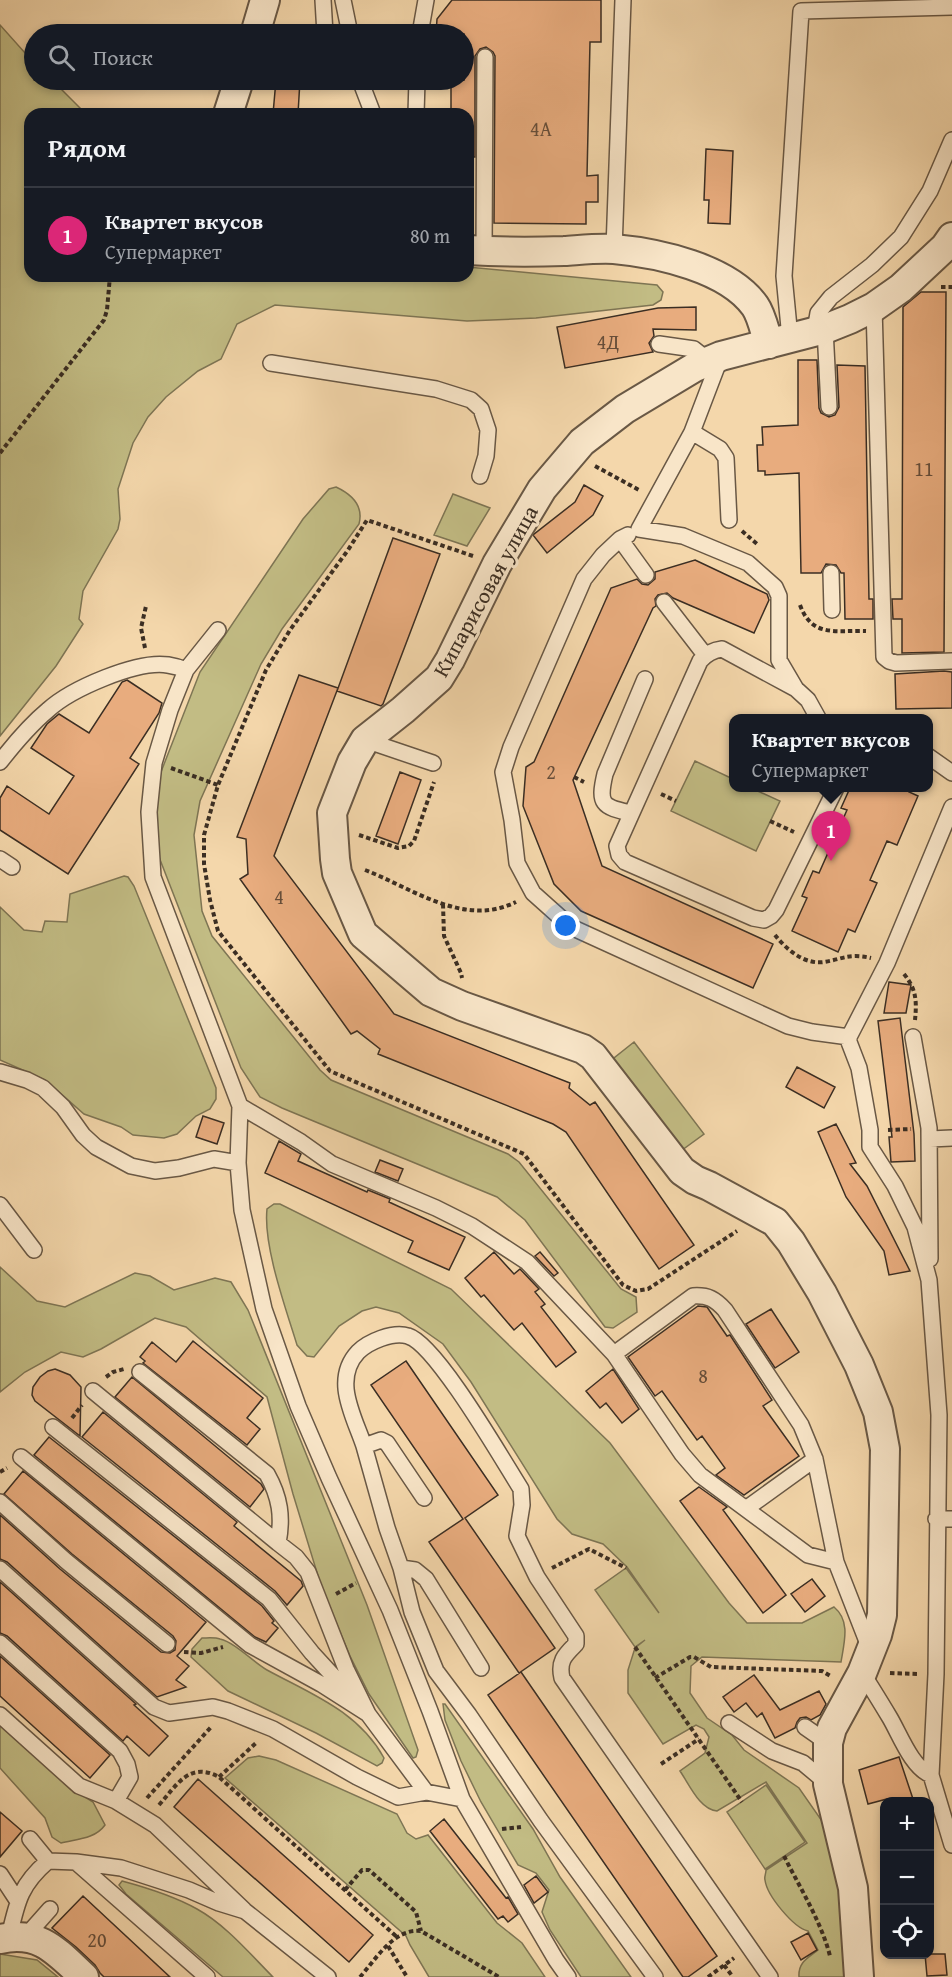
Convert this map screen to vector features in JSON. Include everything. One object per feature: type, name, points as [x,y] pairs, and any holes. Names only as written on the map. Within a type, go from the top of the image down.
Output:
[{"type":"street","points":[[258,24],[265,0]]},
{"type":"street","points":[[230,108],[236,90]]},
{"type":"street","name":"Кипарисовая улица","points":[[859,1977],[853,1888],[828,1784],[828,1743],[832,1728],[862,1672],[882,1615],[885,1449],[878,1412],[859,1365],[822,1293],[791,1242],[775,1222],[682,1171],[593,1056],[583,1049],[431,992],[403,971],[363,934],[337,873],[332,813],[352,762],[365,740],[410,705],[438,678],[450,660],[497,564],[542,489],[572,452],[625,409],[695,367],[715,359],[800,336],[874,307],[901,288],[945,247],[952,237]]},
{"type":"street","points":[[476,251],[614,249],[692,265],[719,276],[740,290],[756,307],[800,336]]},
{"type":"street","points":[[12,1937],[46,1943],[84,1977]]},
{"type":"lane","points":[[323,0],[324,24]]},
{"type":"lane","points":[[343,0],[348,24]]},
{"type":"lane","points":[[422,24],[426,0]]},
{"type":"lane","points":[[614,249],[622,0]]},
{"type":"lane","points":[[829,407],[800,336],[784,276],[801,11],[952,7]]},
{"type":"lane","points":[[476,251],[485,57]]},
{"type":"lane","points":[[364,90],[371,108]]},
{"type":"lane","points":[[416,108],[417,90]]},
{"type":"lane","points":[[800,336],[831,297],[872,265],[901,237],[930,191],[952,140]]},
{"type":"lane","points":[[874,307],[884,657],[889,662],[896,663],[952,661]]},
{"type":"lane","points":[[659,344],[694,349],[715,359],[692,432],[639,529],[620,539],[603,555],[584,579],[511,747],[503,772],[517,863],[533,893],[571,927],[788,1026],[812,1032],[849,1036]]},
{"type":"lane","points":[[271,363],[436,389],[471,400],[481,409],[488,430],[486,456],[480,476]]},
{"type":"lane","points":[[692,432],[720,449],[726,458],[729,520]]},
{"type":"lane","points":[[639,529],[683,536],[748,563],[775,587],[779,596],[779,660],[796,689],[807,700],[816,714]]},
{"type":"lane","points":[[620,539],[646,576]]},
{"type":"lane","points":[[831,573],[832,610]]},
{"type":"lane","points":[[664,602],[705,655]]},
{"type":"lane","points":[[218,630],[186,670],[170,710],[154,763],[149,812],[153,877],[240,1106],[238,1163],[242,1210],[264,1309],[298,1406],[328,1478],[390,1610],[462,1799],[568,1977]]},
{"type":"lane","points":[[796,689],[722,649],[716,649],[705,655],[700,661],[631,813],[617,846],[619,855],[625,862],[753,918],[764,920],[776,910],[832,792]]},
{"type":"lane","points":[[0,762],[49,708],[96,681],[150,666],[168,665],[186,670]]},
{"type":"lane","points":[[631,813],[610,808],[601,798],[604,774],[645,679]]},
{"type":"lane","points":[[365,740],[432,763]]},
{"type":"lane","points":[[933,760],[952,773]]},
{"type":"lane","points":[[929,1280],[915,1227],[895,1186],[870,1147],[870,1130],[859,1068],[849,1036],[887,963],[952,807]]},
{"type":"lane","points":[[913,1037],[930,1134],[929,1280],[939,1415],[936,1674],[932,1775],[952,1842]]},
{"type":"lane","points":[[0,1072],[27,1080],[43,1088],[63,1107],[83,1135],[96,1147],[131,1166],[154,1171],[179,1168],[214,1159],[238,1163]]},
{"type":"lane","points":[[240,1106],[301,1142],[332,1164],[436,1209],[495,1240],[527,1262],[614,1354],[682,1454],[700,1475],[808,1555],[836,1562]]},
{"type":"lane","points":[[930,1134],[952,1138]]},
{"type":"lane","points":[[0,1205],[34,1250]]},
{"type":"lane","points":[[614,1354],[693,1296],[711,1297],[726,1310],[801,1425],[815,1459],[862,1672],[891,1719],[903,1745],[926,1773],[932,1775]]},
{"type":"lane","points":[[655,1977],[541,1821],[469,1715],[436,1671],[412,1612],[364,1446],[345,1392],[346,1371],[353,1357],[366,1344],[379,1338],[407,1335],[423,1345],[440,1364],[521,1489],[522,1505],[517,1536],[537,1577],[576,1636],[576,1644],[561,1659],[562,1678],[770,1977]]},
{"type":"lane","points":[[140,1372],[267,1474],[279,1498],[281,1519],[278,1543]]},
{"type":"lane","points":[[93,1391],[296,1557],[308,1572],[346,1669],[368,1714]]},
{"type":"lane","points":[[53,1427],[269,1599],[312,1653],[368,1714],[426,1792]]},
{"type":"lane","points":[[364,1446],[381,1440],[387,1443],[424,1498]]},
{"type":"lane","points":[[21,1457],[243,1639],[368,1714]]},
{"type":"lane","points":[[747,1508],[815,1459]]},
{"type":"lane","points":[[0,1502],[66,1561],[167,1644]]},
{"type":"lane","points":[[936,1519],[952,1519]]},
{"type":"lane","points":[[401,1568],[415,1570],[426,1579],[481,1668]]},
{"type":"lane","points":[[0,1569],[154,1707],[169,1713],[213,1707],[228,1711],[273,1729],[357,1777],[398,1797],[426,1792],[462,1799]]},
{"type":"lane","points":[[390,1610],[412,1612]]},
{"type":"lane","points":[[0,1643],[120,1751],[127,1764],[130,1777],[116,1801]]},
{"type":"lane","points":[[0,1715],[80,1786],[116,1801],[141,1815],[245,1911],[328,1977]]},
{"type":"lane","points":[[729,1723],[772,1751],[803,1763],[828,1784]]},
{"type":"lane","points":[[805,1727],[828,1743]]},
{"type":"lane","points":[[30,1839],[48,1861]]},
{"type":"lane","points":[[12,1937],[17,1900],[31,1875],[48,1861],[121,1868],[245,1911]]},
{"type":"lane","points":[[76,1862],[207,1977]]},
{"type":"lane","points":[[0,1874],[17,1900]]},
{"type":"lane","points":[[12,1937],[50,1909]]},
{"type":"path","points":[[0,453],[104,320],[109,282]]},
{"type":"path","points":[[572,452],[656,499]]},
{"type":"path","points":[[367,520],[497,564]]},
{"type":"path","points":[[146,606],[141,628],[150,666]]},
{"type":"path","points":[[822,630],[866,631]]},
{"type":"path","points":[[333,826],[398,848],[409,846],[414,841],[438,770],[432,763]]},
{"type":"path","points":[[183,772],[218,785]]},
{"type":"path","points":[[770,821],[811,839]]},
{"type":"path","points":[[369,871],[443,904],[466,910],[508,906],[533,893]]},
{"type":"path","points":[[443,904],[444,936],[462,973]]},
{"type":"path","points":[[764,920],[789,951],[810,961],[820,963],[841,956],[859,955],[900,969],[913,986],[916,1010],[913,1037]]},
{"type":"path","points":[[870,1130],[930,1134]]},
{"type":"path","points":[[581,1229],[623,1286],[636,1291],[648,1289],[764,1215]]},
{"type":"path","points":[[565,1561],[589,1549],[626,1568]]},
{"type":"path","points":[[318,1598],[339,1593],[373,1572]]},
{"type":"path","points":[[167,1644],[184,1652],[201,1653],[219,1650],[243,1639]]},
{"type":"path","points":[[635,1647],[742,1802]]},
{"type":"path","points":[[655,1678],[690,1657],[711,1667],[862,1672]]},
{"type":"path","points":[[141,1815],[196,1743],[228,1711]]},
{"type":"path","points":[[661,1764],[699,1739]]},
{"type":"path","points":[[219,1778],[246,1751]]},
{"type":"path","points":[[141,1815],[186,1775],[201,1771],[210,1773],[219,1778],[397,1936]]},
{"type":"path","points":[[478,1825],[500,1829],[522,1827],[541,1821]]},
{"type":"path","points":[[784,1856],[826,1943],[832,1965]]},
{"type":"path","points":[[345,1890],[362,1870],[369,1870],[416,1912],[421,1931]]},
{"type":"path","points":[[360,1977],[397,1936],[408,1931],[421,1931],[499,1977]]},
{"type":"path","points":[[388,1946],[407,1977]]},
{"type":"path","points":[[708,1977],[750,1948]]},
{"type":"path","points":[[724,1965],[733,1977]]},
{"type":"shaded area","points":[[0,25],[24,52],[24,90],[62,90],[80,108],[24,108],[24,282],[474,282],[474,268],[657,285],[663,292],[661,300],[653,305],[536,318],[467,321],[275,305],[237,324],[221,359],[198,371],[166,397],[148,417],[133,443],[118,489],[120,519],[118,529],[83,591],[79,619],[83,624],[56,666],[0,736]]},
{"type":"shaded area","points":[[336,487],[355,501],[360,511],[359,524],[282,629],[261,664],[200,801],[194,835],[202,911],[212,936],[320,1070],[331,1080],[508,1154],[519,1162],[621,1289],[636,1297],[637,1312],[613,1328],[605,1327],[525,1220],[497,1197],[260,1097],[241,1068],[159,857],[155,832],[159,777],[200,672],[303,519],[329,489]]},
{"type":"shaded area","points":[[453,494],[490,508],[467,546],[434,535]]},
{"type":"shaded area","points":[[695,761],[729,777],[729,792],[760,792],[780,801],[756,851],[671,811]]},
{"type":"shaded area","points":[[124,876],[128,877],[134,886],[216,1088],[216,1099],[210,1109],[196,1116],[177,1134],[164,1138],[133,1135],[121,1127],[84,1114],[45,1080],[0,1060],[0,907],[24,930],[42,932],[45,921],[67,922],[70,894]]},
{"type":"shaded area","points":[[634,1042],[704,1134],[678,1153],[609,1062]]},
{"type":"shaded area","points":[[274,1204],[280,1204],[451,1289],[610,1443],[729,1603],[747,1623],[802,1623],[834,1607],[839,1613],[843,1619],[845,1633],[841,1662],[702,1657],[691,1666],[690,1693],[707,1718],[732,1735],[744,1750],[799,1788],[822,1821],[846,1905],[847,1977],[799,1977],[802,1964],[818,1950],[808,1931],[789,1918],[776,1902],[767,1887],[765,1878],[766,1870],[807,1843],[766,1782],[717,1811],[711,1810],[700,1801],[680,1771],[705,1753],[709,1737],[704,1729],[696,1725],[663,1744],[628,1693],[628,1670],[635,1648],[645,1640],[635,1647],[595,1590],[626,1568],[659,1613],[627,1567],[603,1544],[572,1534],[557,1519],[471,1382],[443,1344],[399,1313],[376,1307],[362,1311],[339,1326],[314,1357],[307,1356],[297,1345],[268,1241],[267,1209]]},
{"type":"shaded area","points":[[0,1267],[37,1301],[65,1307],[135,1273],[150,1276],[174,1290],[215,1278],[231,1282],[248,1310],[367,1605],[418,1750],[416,1757],[413,1758],[369,1694],[350,1656],[322,1589],[267,1397],[186,1327],[155,1318],[83,1357],[61,1352],[25,1372],[0,1392]]},
{"type":"shaded area","points":[[202,1638],[226,1641],[267,1670],[332,1705],[361,1728],[384,1758],[382,1763],[377,1766],[316,1733],[228,1691],[191,1657],[192,1649]]},
{"type":"shaded area","points":[[443,1704],[533,1829],[560,1877],[631,1977],[581,1977],[550,1930],[542,1912],[549,1890],[536,1873],[518,1865],[481,1802],[461,1761],[445,1720]]},
{"type":"shaded area","points":[[0,1722],[72,1789],[93,1802],[105,1825],[101,1830],[85,1838],[61,1843],[52,1837],[45,1818],[0,1768]]},
{"type":"shaded area","points":[[259,1756],[276,1760],[397,1814],[407,1833],[416,1839],[428,1835],[497,1923],[522,1943],[545,1977],[429,1977],[406,1936],[225,1778],[248,1758]]},
{"type":"shaded area","points":[[766,1785],[805,1842],[765,1869],[727,1812]]},
{"type":"shaded area","points":[[122,1881],[170,1896],[208,1916],[237,1940],[273,1977],[223,1977],[126,1894],[119,1885]]},
{"type":"shaded area","points":[[0,1954],[37,1960],[58,1977],[0,1977]]},
{"type":"building","points":[[452,0],[601,0],[601,42],[590,42],[587,176],[598,175],[598,202],[586,202],[586,224],[494,223],[495,56],[486,47],[480,49],[475,56],[474,157],[474,108],[451,108],[451,90],[474,90],[474,24],[437,24],[437,19]]},
{"type":"building","points":[[275,90],[299,90],[298,108],[274,108]]},
{"type":"building","points":[[706,149],[733,151],[730,224],[708,223],[709,200],[704,200]]},
{"type":"building","points":[[921,292],[946,292],[944,652],[902,653],[902,619],[893,619],[892,599],[902,599],[903,307]]},
{"type":"building","points":[[696,307],[696,330],[653,329],[654,336],[649,343],[653,352],[565,368],[557,327],[658,308]]},
{"type":"building","points":[[798,360],[817,360],[819,408],[821,413],[829,417],[835,415],[839,407],[837,365],[865,366],[869,599],[873,599],[873,619],[845,619],[844,573],[841,573],[836,565],[826,564],[821,573],[801,573],[799,473],[765,475],[765,471],[758,471],[757,445],[763,445],[762,427],[798,425]]},
{"type":"building","points":[[584,485],[603,496],[593,515],[547,553],[533,535],[575,502]]},
{"type":"building","points":[[393,538],[440,554],[381,706],[337,691]]},
{"type":"building","points":[[695,560],[767,594],[769,600],[754,633],[673,598],[667,593],[658,595],[655,599],[656,606],[653,608],[573,780],[602,866],[773,944],[753,988],[581,911],[554,884],[523,806],[526,767],[534,762],[611,588],[637,579],[642,584],[648,585],[655,579],[655,572]]},
{"type":"building","points":[[952,672],[952,708],[896,709],[895,674]]},
{"type":"building","points":[[299,675],[338,688],[274,856],[394,1014],[570,1083],[569,1088],[590,1105],[595,1102],[694,1245],[659,1269],[566,1132],[553,1124],[378,1054],[380,1049],[357,1031],[351,1034],[240,879],[248,874],[246,839],[237,837]]},
{"type":"building","points":[[127,680],[162,703],[159,713],[130,758],[139,764],[68,874],[0,830],[0,798],[7,786],[49,814],[74,776],[31,748],[47,724],[59,714],[89,733],[122,682]]},
{"type":"building","points":[[400,772],[421,780],[398,844],[376,836]]},
{"type":"building","points":[[848,792],[909,792],[918,796],[897,845],[887,841],[870,880],[877,883],[855,932],[848,929],[838,952],[792,931],[807,898],[802,896],[813,871],[819,873],[847,810],[841,808]]},
{"type":"building","points":[[889,982],[911,985],[906,1013],[884,1013]]},
{"type":"building","points":[[900,1018],[914,1134],[915,1161],[891,1162],[889,1137],[892,1137],[878,1021]]},
{"type":"building","points":[[797,1067],[835,1087],[824,1108],[786,1087]]},
{"type":"building","points":[[203,1116],[224,1123],[217,1144],[196,1137]]},
{"type":"building","points":[[836,1124],[856,1163],[850,1164],[867,1186],[910,1271],[889,1275],[884,1251],[846,1197],[818,1132]]},
{"type":"building","points":[[279,1141],[301,1154],[298,1161],[367,1192],[368,1190],[390,1199],[389,1202],[465,1237],[449,1270],[408,1252],[413,1241],[265,1173]]},
{"type":"building","points":[[380,1160],[403,1169],[398,1181],[375,1172]]},
{"type":"building","points":[[494,1252],[514,1274],[520,1269],[539,1289],[535,1292],[545,1304],[541,1307],[576,1352],[556,1367],[522,1323],[514,1330],[484,1295],[481,1297],[465,1278]]},
{"type":"building","points":[[540,1252],[558,1273],[554,1276],[535,1256]]},
{"type":"building","points":[[698,1306],[707,1307],[727,1336],[730,1335],[772,1400],[763,1406],[799,1456],[744,1495],[716,1475],[725,1468],[702,1436],[697,1440],[662,1391],[655,1396],[628,1357]]},
{"type":"building","points":[[771,1309],[799,1352],[775,1368],[746,1324]]},
{"type":"building","points":[[193,1341],[263,1398],[247,1418],[260,1429],[247,1445],[143,1363],[145,1361],[140,1357],[152,1342],[176,1362]]},
{"type":"building","points":[[406,1361],[498,1495],[465,1518],[555,1648],[519,1673],[429,1542],[463,1519],[371,1385]]},
{"type":"building","points":[[55,1369],[70,1375],[81,1387],[80,1436],[35,1401],[32,1395],[33,1387],[40,1377]]},
{"type":"building","points":[[613,1369],[639,1409],[622,1423],[606,1403],[600,1408],[586,1391]]},
{"type":"building","points":[[132,1377],[261,1484],[264,1489],[250,1507],[115,1397]]},
{"type":"building","points":[[103,1412],[237,1522],[234,1526],[301,1581],[303,1586],[287,1605],[275,1591],[82,1437]]},
{"type":"building","points":[[49,1437],[262,1606],[274,1621],[272,1623],[278,1628],[266,1642],[255,1637],[34,1455]]},
{"type":"building","points":[[23,1471],[206,1622],[177,1656],[189,1666],[176,1680],[186,1687],[157,1697],[7,1562],[0,1559],[0,1515],[60,1569],[161,1652],[170,1653],[175,1650],[176,1641],[173,1636],[72,1554],[4,1494]]},
{"type":"building","points":[[699,1487],[727,1507],[723,1510],[786,1595],[763,1613],[680,1501]]},
{"type":"building","points":[[812,1579],[825,1596],[805,1612],[791,1594]]},
{"type":"building","points":[[0,1582],[136,1704],[134,1705],[168,1736],[149,1756],[127,1736],[123,1741],[7,1636],[0,1633]]},
{"type":"building","points":[[0,1656],[110,1755],[90,1778],[0,1696]]},
{"type":"building","points":[[521,1672],[717,1956],[688,1977],[683,1977],[488,1695]]},
{"type":"building","points":[[754,1675],[780,1710],[819,1691],[826,1704],[820,1715],[811,1720],[806,1717],[800,1718],[795,1728],[775,1738],[762,1713],[757,1717],[746,1703],[734,1712],[723,1697]]},
{"type":"building","points":[[899,1757],[912,1797],[880,1797],[880,1801],[868,1804],[859,1770]]},
{"type":"building","points":[[198,1779],[373,1935],[349,1962],[174,1807]]},
{"type":"building","points":[[0,1812],[22,1831],[0,1857]]},
{"type":"building","points":[[444,1819],[506,1898],[508,1897],[518,1914],[508,1922],[503,1916],[498,1919],[430,1831]]},
{"type":"building","points":[[536,1876],[548,1892],[534,1903],[524,1885]]},
{"type":"building","points":[[83,1896],[170,1977],[104,1977],[76,1947],[52,1928]]},
{"type":"building","points":[[808,1933],[817,1950],[801,1960],[791,1942]]},
{"type":"building","points":[[934,1954],[945,1954],[947,1975],[927,1976],[925,1959],[934,1959]]},
{"type":"place","name":"Квартет вкусов","points":[[831,861]]}]
